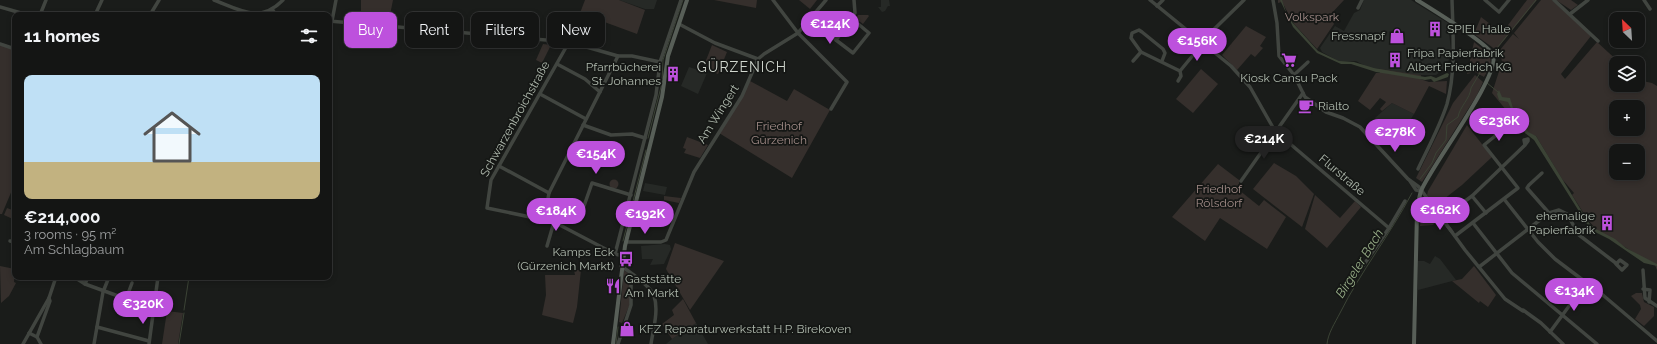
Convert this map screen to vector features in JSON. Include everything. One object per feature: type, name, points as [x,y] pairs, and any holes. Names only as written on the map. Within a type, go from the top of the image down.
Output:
[{"type":"main road","points":[[613,344],[623,256],[626,242],[662,97],[668,56],[687,0]]},
{"type":"main road","points":[[1414,344],[1417,219],[1421,191],[1494,66],[1492,54],[1452,22],[1417,0]]},
{"type":"main road","points":[[1417,219],[1426,211],[1432,210],[1438,214]]},
{"type":"street","points":[[41,12],[46,0]]},
{"type":"street","points":[[96,12],[102,0]]},
{"type":"street","points":[[152,12],[159,0]]},
{"type":"street","points":[[214,0],[248,12]]},
{"type":"street","points":[[262,12],[270,10],[283,0]]},
{"type":"street","points":[[332,14],[336,0]]},
{"type":"street","points":[[615,254],[656,95],[660,62],[681,0]]},
{"type":"street","points":[[773,0],[798,33],[847,82],[831,110]]},
{"type":"street","points":[[679,24],[715,43],[758,59],[798,33],[826,0]]},
{"type":"street","points":[[852,18],[869,33],[853,53],[834,38],[852,18],[855,12],[854,0]]},
{"type":"street","name":"Flurstraße","points":[[1150,0],[1230,65],[1249,85],[1275,131],[1389,228]]},
{"type":"street","points":[[1156,6],[1163,0]]},
{"type":"street","points":[[1178,81],[1181,76],[1180,71],[1202,42],[1244,0]]},
{"type":"street","points":[[1273,0],[1277,24],[1277,51],[1281,59],[1294,75],[1308,100],[1321,110],[1349,120],[1360,127],[1410,181],[1416,190],[1421,191],[1505,299],[1523,311],[1563,344]]},
{"type":"street","points":[[1358,8],[1362,0]]},
{"type":"street","points":[[1418,168],[1447,102],[1454,50],[1452,0]]},
{"type":"street","points":[[1485,0],[1499,12],[1509,0]]},
{"type":"street","points":[[1554,0],[1598,41]]},
{"type":"street","points":[[1570,14],[1588,0]]},
{"type":"street","points":[[1644,0],[1650,8]]},
{"type":"street","points":[[0,7],[18,12]]},
{"type":"street","points":[[332,21],[547,40]]},
{"type":"street","points":[[1162,61],[1164,51],[1139,30],[1131,35],[1133,42],[1141,52],[1180,71]]},
{"type":"street","points":[[0,44],[12,47]]},
{"type":"street","name":"Schwarzenbroichstraße","points":[[544,220],[487,208],[490,182],[566,48]]},
{"type":"street","points":[[590,48],[618,56],[632,56],[660,62]]},
{"type":"street","points":[[1133,61],[1141,52]]},
{"type":"street","points":[[618,56],[549,193],[544,220],[554,222],[615,254],[623,256]]},
{"type":"street","name":"Am Wingert","points":[[626,242],[661,242],[666,240],[694,172],[742,96],[758,59]]},
{"type":"street","points":[[1294,75],[1308,62]]},
{"type":"street","points":[[557,64],[585,79],[600,92]]},
{"type":"street","points":[[1241,181],[1303,93]]},
{"type":"street","points":[[540,94],[586,119]]},
{"type":"street","points":[[1483,118],[1496,135]]},
{"type":"street","points":[[583,125],[611,135],[632,134],[645,138]]},
{"type":"street","points":[[1455,236],[1518,188],[1484,145],[1505,128]]},
{"type":"street","points":[[1442,219],[1472,196],[1525,145]]},
{"type":"street","points":[[499,166],[549,193]]},
{"type":"street","points":[[1542,173],[1527,188],[1549,213]]},
{"type":"street","points":[[584,206],[592,183],[631,195]]},
{"type":"street","points":[[1472,196],[1486,213]]},
{"type":"street","points":[[1504,199],[1528,230],[1555,259],[1657,340]]},
{"type":"street","points":[[1352,282],[1389,228],[1405,201]]},
{"type":"street","points":[[1479,267],[1549,213],[1559,210],[1565,212],[1579,235],[1617,264]]},
{"type":"street","points":[[547,246],[554,222]]},
{"type":"street","points":[[1473,223],[1517,277],[1597,344]]},
{"type":"street","points":[[622,266],[654,296],[655,308],[651,344]]},
{"type":"street","points":[[1643,270],[1643,289],[1645,298],[1657,306]]},
{"type":"street","points":[[618,344],[631,305],[633,280],[631,273]]},
{"type":"street","points":[[23,344],[49,298],[55,280]]},
{"type":"street","points":[[79,280],[103,292],[154,309]]},
{"type":"street","points":[[85,284],[87,280]]},
{"type":"street","points":[[94,344],[103,292],[108,280]]},
{"type":"street","points":[[97,327],[149,343],[158,280]]},
{"type":"street","points":[[126,299],[132,283]]},
{"type":"street","points":[[1550,332],[1586,283]]},
{"type":"street","points":[[1643,289],[1650,290],[1650,302]]},
{"type":"street","points":[[37,337],[50,302],[49,298]]},
{"type":"street","points":[[615,324],[623,327]]},
{"type":"street","points":[[30,333],[37,337],[41,344]]},
{"type":"shaded area","points":[[619,0],[657,0],[654,9],[645,9]]},
{"type":"shaded area","points":[[881,0],[889,0],[890,6],[882,12],[878,7],[881,7]]},
{"type":"shaded area","points":[[1280,0],[1282,0],[1286,12],[1292,22],[1318,51],[1339,61],[1354,62],[1374,68],[1425,77],[1431,76],[1436,78],[1447,73],[1449,74],[1448,77],[1434,82],[1431,79],[1425,80],[1376,72],[1351,64],[1341,64],[1317,53],[1293,27]]},
{"type":"shaded area","points":[[1364,0],[1411,0],[1448,23],[1451,50],[1447,67],[1436,75],[1417,75],[1367,67],[1356,61],[1340,62],[1322,52],[1320,48],[1335,26],[1344,31],[1354,13],[1360,10]]},
{"type":"shaded area","points":[[689,67],[707,73],[698,94],[681,86]]},
{"type":"shaded area","points":[[1499,90],[1502,97],[1510,98],[1513,108],[1519,111],[1528,132],[1536,136],[1589,223],[1596,229],[1615,239],[1626,248],[1657,264],[1657,266],[1644,263],[1609,239],[1593,231],[1587,224],[1534,140],[1525,133],[1520,117],[1512,111],[1508,102],[1499,100],[1497,94]]},
{"type":"shaded area","points":[[1392,103],[1414,114],[1402,133],[1393,137],[1375,118]]},
{"type":"shaded area","points":[[645,183],[667,187],[665,195],[643,191]]},
{"type":"shaded area","points":[[670,245],[671,249],[664,264],[650,265],[653,259],[642,259],[641,246]]},
{"type":"shaded area","points":[[1435,256],[1440,259],[1456,280],[1418,290],[1418,261],[1424,261],[1430,264]]},
{"type":"shaded area","points":[[696,323],[708,344],[666,344],[672,339]]},
{"type":"green space","points":[[361,0],[393,0],[391,12],[361,12]]},
{"type":"green space","points":[[585,0],[619,0],[645,10],[637,34],[605,22],[605,12],[580,12]]},
{"type":"green space","points":[[714,0],[757,0],[756,8]]},
{"type":"green space","points":[[799,0],[817,0],[810,9]]},
{"type":"green space","name":"Volkspark","points":[[1278,0],[1344,0],[1330,15],[1334,24],[1317,49],[1294,24],[1282,2],[1278,3]]},
{"type":"green space","points":[[1527,0],[1537,0],[1496,50],[1474,34],[1481,17],[1502,33]]},
{"type":"green space","points":[[1541,0],[1552,0],[1591,36],[1561,74],[1565,79],[1597,42],[1612,56],[1609,56],[1609,92],[1645,92],[1645,82],[1657,86],[1657,270],[1654,263],[1646,260],[1597,230],[1588,220],[1572,195],[1574,193],[1562,179],[1536,136],[1526,134],[1492,93],[1502,62],[1500,50],[1513,34],[1519,39],[1514,33]]},
{"type":"green space","points":[[1556,0],[1571,0],[1578,5],[1571,10]]},
{"type":"green space","points":[[858,15],[869,16],[863,24],[856,19]]},
{"type":"green space","points":[[1246,26],[1266,37],[1260,46],[1263,48],[1255,57],[1251,54],[1237,70],[1222,55]]},
{"type":"green space","points":[[1474,42],[1490,55],[1491,65],[1484,77],[1475,72],[1467,74]]},
{"type":"green space","points":[[543,44],[547,44],[547,48],[550,48],[542,63],[536,60]]},
{"type":"green space","points":[[0,45],[12,49],[12,190],[2,214],[0,214]]},
{"type":"green space","points":[[712,45],[727,52],[718,74],[703,68]]},
{"type":"green space","points":[[1201,69],[1218,84],[1193,113],[1176,99]]},
{"type":"green space","points":[[1380,69],[1421,75],[1420,79],[1429,82],[1447,81],[1446,94],[1429,86],[1414,114],[1392,103],[1382,111],[1380,109],[1386,102],[1380,98],[1370,110],[1358,101],[1376,73],[1380,73]]},
{"type":"green space","points":[[1475,75],[1483,82],[1477,95],[1422,182],[1416,178],[1453,103]]},
{"type":"green space","name":"Friedhof Gürzenich","points":[[750,81],[787,101],[794,89],[830,110],[792,178],[719,133]]},
{"type":"green space","points":[[1467,125],[1492,157],[1462,185],[1435,206],[1427,195],[1428,191]]},
{"type":"green space","points":[[687,137],[708,145],[700,158],[684,153],[686,149],[683,148]]},
{"type":"green space","points":[[1274,163],[1296,176],[1314,194],[1302,227],[1253,189]]},
{"type":"green space","name":"Friedhof Rölsdorf","points":[[1218,164],[1239,180],[1239,190],[1259,206],[1264,200],[1286,217],[1267,249],[1220,218],[1205,241],[1172,217]]},
{"type":"green space","points":[[612,180],[616,180],[618,184],[616,188],[612,188],[610,186],[610,182]]},
{"type":"green space","points":[[1315,195],[1340,218],[1355,201],[1361,207],[1327,248],[1305,229]]},
{"type":"green space","points":[[664,196],[681,198],[679,203],[664,200]]},
{"type":"green space","points":[[7,208],[12,210],[12,219],[4,215]]},
{"type":"green space","points":[[1428,212],[1433,214],[1438,220],[1433,225],[1420,226],[1421,217]]},
{"type":"green space","points":[[675,243],[724,261],[690,310],[666,269]]},
{"type":"green space","points":[[0,266],[12,268],[12,280],[14,280],[16,283],[9,296],[1,303]]},
{"type":"green space","points":[[1474,266],[1496,295],[1488,307],[1480,301],[1479,303],[1452,281],[1462,279]]},
{"type":"green space","points":[[574,270],[581,270],[577,307],[573,323],[542,315],[546,295],[545,275],[575,275]]},
{"type":"green space","points":[[624,270],[630,275],[630,304],[622,323],[619,322]]},
{"type":"green space","points":[[1636,293],[1642,293],[1644,302],[1654,307],[1654,316],[1644,326],[1635,319],[1641,309],[1640,305],[1631,296]]},
{"type":"green space","points":[[683,299],[696,323],[672,339],[662,324],[674,315],[672,310]]},
{"type":"green space","points":[[167,311],[183,313],[178,344],[162,344]]},
{"type":"waterway","points":[[648,138],[662,83],[663,60],[683,0]]},
{"type":"waterway","name":"Birgeler Bach","points":[[1497,48],[1536,0]]},
{"type":"waterway","name":"Birgeler Bach","points":[[1420,179],[1446,140],[1447,125],[1458,117],[1469,96],[1471,88],[1487,61]]},
{"type":"waterway","points":[[1487,83],[1498,92]]},
{"type":"waterway","points":[[623,241],[646,150]]},
{"type":"waterway","name":"Birgeler Bach","points":[[1327,344],[1332,328],[1348,298],[1412,193]]},
{"type":"waterway","points":[[184,310],[189,280]]},
{"type":"waterway","points":[[179,344],[184,313]]},
{"type":"waterway","points":[[616,344],[618,327]]},
{"type":"place","name":"SPIEL Halle","points":[[1435,29]]},
{"type":"place","name":"Fressnapf","points":[[1397,36]]},
{"type":"place","name":"Kiosk Cansu Pack","points":[[1289,60]]},
{"type":"place","name":"Fripa Papierfabrik Albert Friedrich KG","points":[[1395,60]]},
{"type":"place","name":"Pfarrbücherei St. Johannes","points":[[673,74]]},
{"type":"place","name":"Rialto","points":[[1306,106]]},
{"type":"place","name":"ehemalige Papierfabrik","points":[[1607,223]]},
{"type":"place","name":"Kamps Eck (Gürzenich Markt)","points":[[626,259]]},
{"type":"place","name":"Gaststätte Am Markt","points":[[613,286]]},
{"type":"place","name":"KFZ Reparaturwerkstatt H.P. Birekoven","points":[[627,329]]},
{"type":"district","name":"GÜRZENICH","points":[[742,67]]}]
